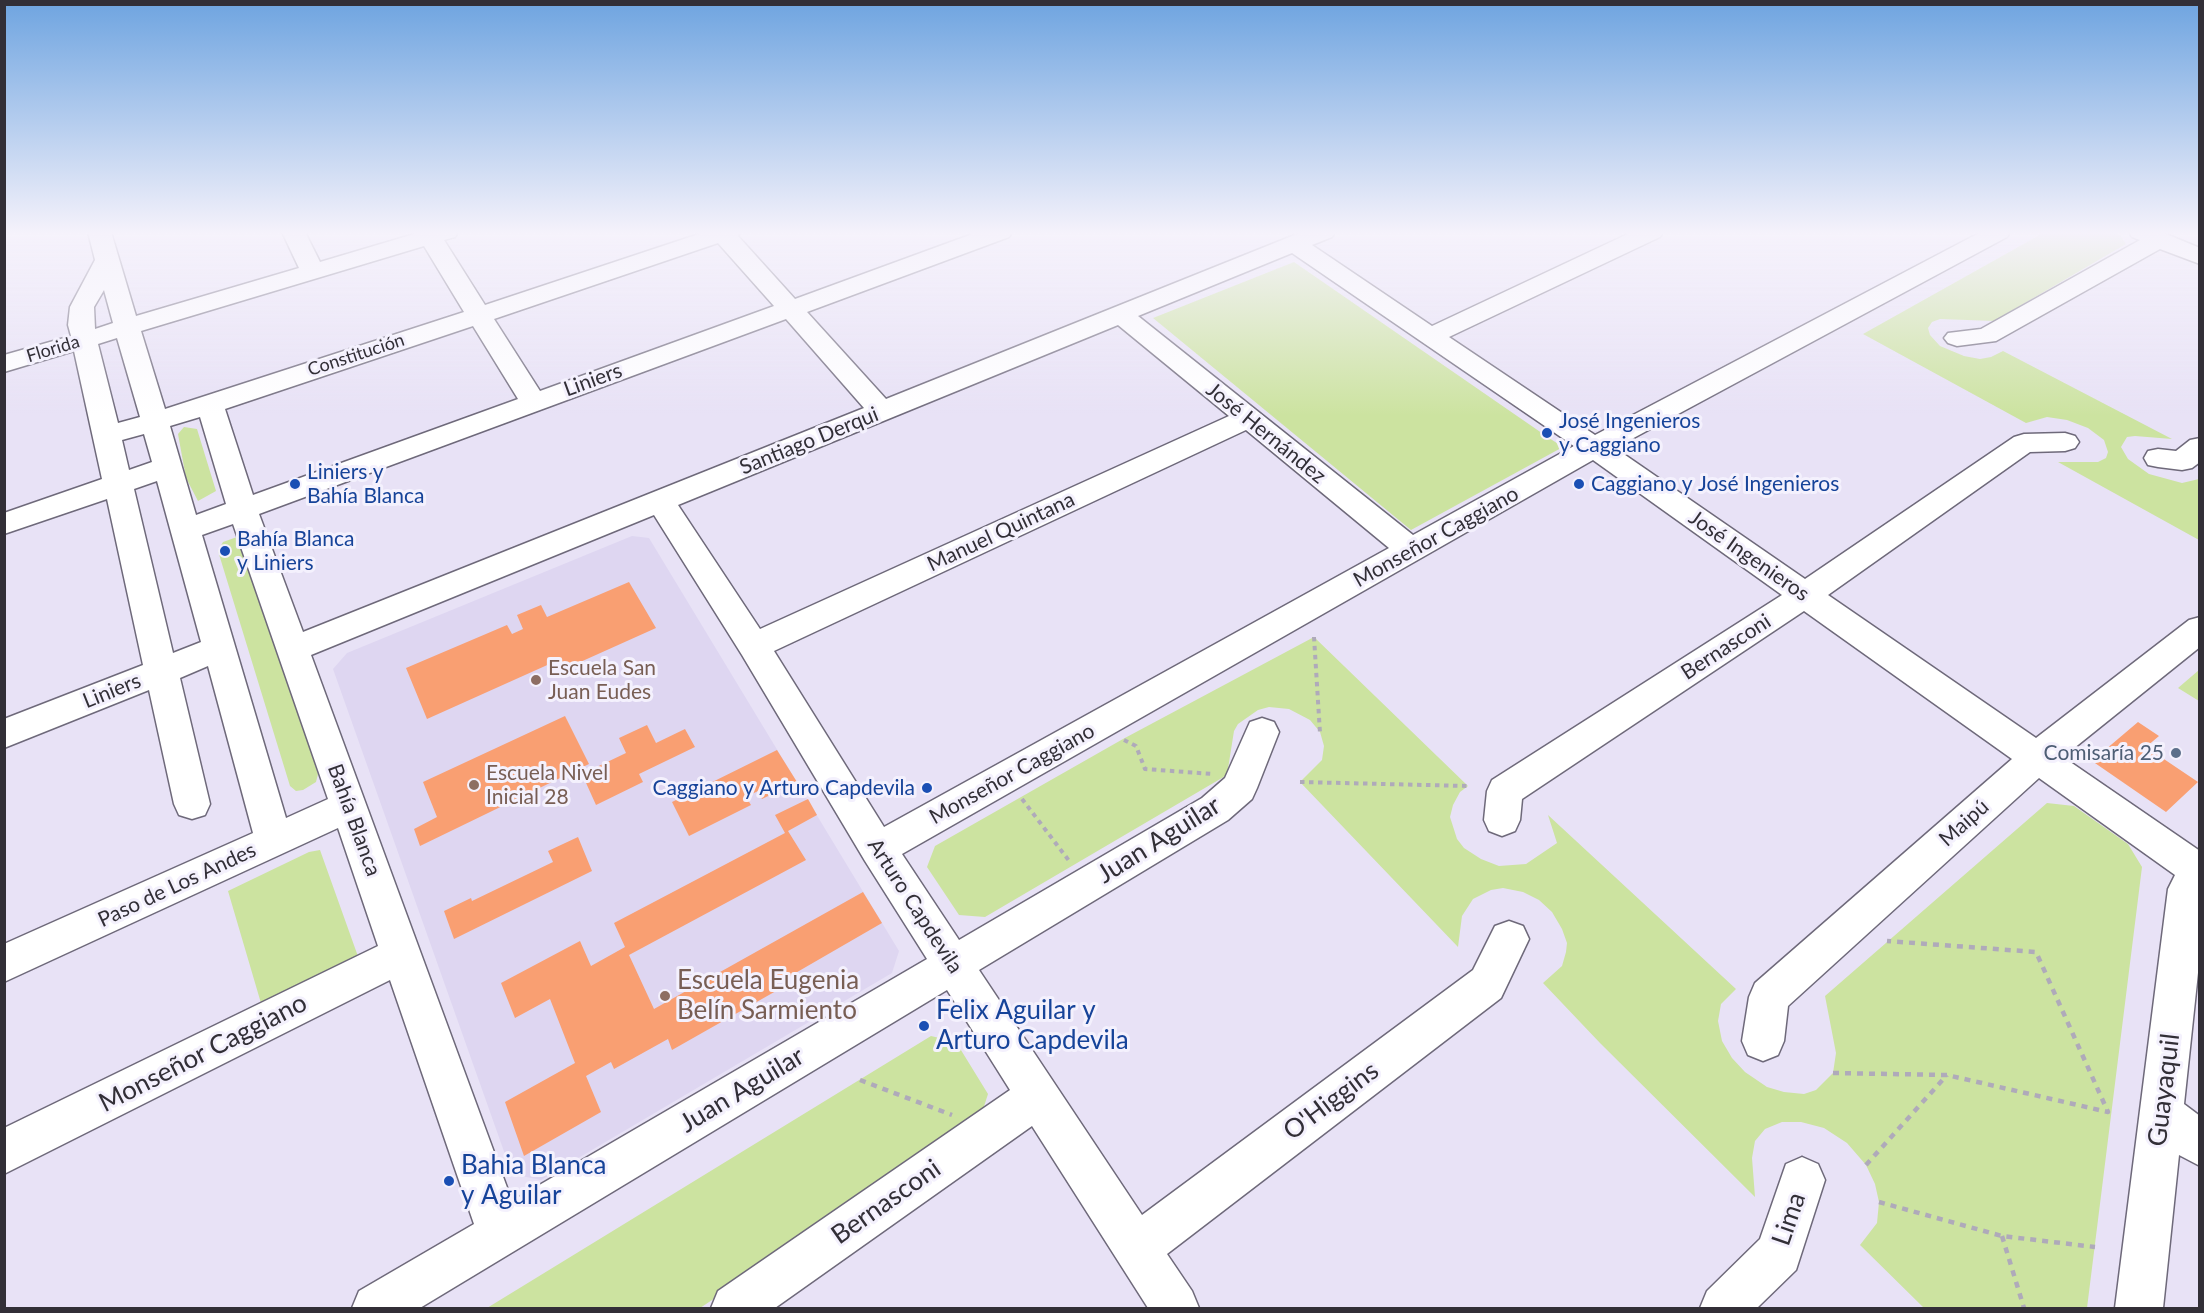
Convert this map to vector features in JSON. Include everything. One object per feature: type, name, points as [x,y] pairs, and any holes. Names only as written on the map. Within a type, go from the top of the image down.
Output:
[{"type":"street","points":[[90,293],[82,308],[83,340],[159,672],[192,804]]},
{"type":"street","points":[[117,293],[274,841]]},
{"type":"street","name":"Florida","points":[[4,364],[242,293]]},
{"type":"street","points":[[468,293],[479,315],[533,402]]},
{"type":"street","name":"Constitución","points":[[105,436],[210,405],[544,293]]},
{"type":"street","points":[[777,293],[882,411]]},
{"type":"street","name":"Liniers","points":[[186,530],[825,293]]},
{"type":"street","name":"Santiago Derqui","points":[[293,649],[1174,293]]},
{"type":"street","name":"José Ingenieros","points":[[1367,293],[1593,447],[2038,758],[2199,874]]},
{"type":"street","points":[[1430,336],[1521,293]]},
{"type":"street","name":"Monseñor Caggiano","points":[[878,849],[1593,447],[1883,293]]},
{"type":"street","points":[[1957,338],[1987,336],[2056,293]]},
{"type":"street","name":"José Hernández","points":[[1121,315],[1412,550]]},
{"type":"street","name":"Bahía Blanca","points":[[210,405],[243,510],[501,1234]]},
{"type":"street","name":"Manuel Quintana","points":[[754,646],[1248,418]]},
{"type":"street","name":"Bernasconi","points":[[1502,820],[1505,791],[1805,595],[2024,443],[2065,442]]},
{"type":"street","points":[[2158,458],[2182,461],[2199,447]]},
{"type":"street","points":[[4,524],[168,467]]},
{"type":"street","name":"Arturo Capdevila","points":[[660,501],[754,646],[878,849],[1175,1308]]},
{"type":"street","name":"Maipú","points":[[1763,1041],[1769,997],[2038,758],[2199,629]]},
{"type":"street","name":"Liniers","points":[[4,734],[220,648]]},
{"type":"street","name":"Juan Aguilar","points":[[376,1308],[1215,809],[1239,788],[1262,732]]},
{"type":"street","name":"Paso de Los Andes","points":[[4,964],[350,806]]},
{"type":"street","name":"Guayaquil","points":[[2139,1308],[2187,889],[2199,874]]},
{"type":"street","name":"O'Higgins","points":[[1137,1250],[1172,1221],[1487,984],[1509,939]]},
{"type":"street","name":"Monseñor Caggiano","points":[[4,1152],[402,954]]},
{"type":"street","name":"Bernasconi","points":[[735,1308],[1038,1096]]},
{"type":"street","points":[[2162,1114],[2199,1144]]},
{"type":"street","name":"Lima","points":[[1724,1308],[1779,1253],[1802,1180]]},
{"type":"path","points":[[1314,637],[1320,732]]},
{"type":"path","points":[[1123,740],[1136,746],[1145,769],[1218,774]]},
{"type":"path","points":[[1300,782],[1468,786]]},
{"type":"path","points":[[1022,798],[1073,865]]},
{"type":"path","points":[[1833,1073],[1947,1075],[2108,1112],[2036,952],[1887,941]]},
{"type":"path","points":[[1866,1165],[1947,1075]]},
{"type":"path","points":[[860,1080],[956,1117]]},
{"type":"path","points":[[1879,1202],[2002,1236],[2095,1247]]},
{"type":"path","points":[[2002,1236],[2024,1308]]},
{"type":"shaded area","points":[[632,536],[649,538],[899,951],[892,973],[541,1180],[512,1174],[333,669],[347,653]]},
{"type":"green space","points":[[1215,293],[1339,293],[1563,447],[1411,530],[1153,318]]},
{"type":"green space","points":[[1936,293],[2042,293],[1994,321],[1940,319],[1932,322],[1928,328],[1930,335],[1940,346],[1964,356],[1980,359],[2003,351],[2172,439],[2127,437],[2121,447],[2128,459],[2149,474],[2182,483],[2199,479],[2199,540],[2058,462],[2098,462],[2106,458],[2108,452],[2104,440],[2088,428],[2067,420],[2047,417],[2026,423],[1863,334]]},
{"type":"green space","points":[[184,427],[197,429],[216,491],[198,501],[186,478],[178,434]]},
{"type":"green space","points":[[237,537],[245,541],[318,774],[316,782],[303,790],[296,791],[290,786],[218,551],[223,542]]},
{"type":"green space","points":[[1314,637],[1468,786],[1460,792],[1450,817],[1457,839],[1464,848],[1481,859],[1499,866],[1526,864],[1557,843],[1548,815],[1736,989],[1721,1004],[1718,1021],[1722,1041],[1732,1058],[1745,1072],[1767,1087],[1784,1092],[1804,1094],[1816,1090],[1833,1073],[1836,1053],[1825,996],[2047,803],[2074,806],[2128,844],[2142,867],[2087,1308],[1924,1308],[1860,1245],[1877,1223],[1879,1202],[1875,1184],[1866,1165],[1847,1143],[1824,1128],[1801,1122],[1782,1122],[1765,1129],[1755,1141],[1752,1158],[1755,1197],[1543,983],[1562,966],[1566,952],[1567,943],[1552,912],[1539,900],[1523,892],[1503,888],[1491,890],[1473,899],[1462,916],[1458,947],[1300,782],[1322,760],[1324,746],[1320,732],[1310,720],[1289,709],[1269,707],[1258,710],[1238,724],[1234,731],[1227,775],[985,917],[959,915],[927,867],[935,846],[1123,739]]},
{"type":"green space","points":[[2199,670],[2199,701],[2178,688]]},
{"type":"green space","points":[[320,850],[360,962],[263,1010],[228,891],[309,852]]},
{"type":"green space","points":[[931,1036],[956,1042],[988,1094],[978,1125],[700,1308],[487,1308]]},
{"type":"building","points":[[629,582],[656,628],[558,672],[554,662],[427,719],[406,668],[507,625],[512,634],[523,629],[517,615],[541,605],[547,617]]},
{"type":"building","points":[[565,716],[589,764],[420,846],[414,829],[437,817],[423,782]]},
{"type":"building","points":[[2138,722],[2159,736],[2146,747],[2198,782],[2166,812],[2092,761]]},
{"type":"building","points":[[647,725],[656,743],[685,729],[695,747],[639,774],[643,782],[596,805],[582,774],[626,753],[619,738]]},
{"type":"building","points":[[777,750],[797,782],[762,799],[758,791],[746,797],[751,805],[689,836],[672,802]]},
{"type":"building","points":[[808,799],[817,815],[788,831],[806,860],[629,955],[654,1009],[863,892],[882,923],[773,986],[776,991],[672,1050],[668,1039],[614,1069],[611,1062],[586,1076],[601,1112],[524,1156],[505,1102],[575,1063],[550,999],[515,1018],[501,983],[580,941],[591,966],[625,947],[614,923],[785,833],[775,815]]},
{"type":"building","points":[[578,837],[592,871],[454,939],[444,911],[471,898],[472,901],[553,862],[548,851]]},
{"type":"place","name":"José Ingenieros y Caggiano","points":[[1547,433]]},
{"type":"place","name":"Liniers y Bahía Blanca","points":[[295,484]]},
{"type":"place","name":"Caggiano y José Ingenieros","points":[[1579,484]]},
{"type":"place","name":"Bahía Blanca y Liniers","points":[[225,551]]},
{"type":"place","name":"Escuela San Juan Eudes","points":[[536,680]]},
{"type":"place","name":"Comisaría 25","points":[[2176,753]]},
{"type":"place","name":"Escuela Nivel Inicial 28","points":[[474,785]]},
{"type":"place","name":"Caggiano y Arturo Capdevila","points":[[927,788]]},
{"type":"place","name":"Escuela Eugenia Belín Sarmiento","points":[[665,996]]},
{"type":"place","name":"Felix Aguilar y Arturo Capdevila","points":[[924,1026]]},
{"type":"place","name":"Bahia Blanca y Aguilar","points":[[449,1181]]}]
